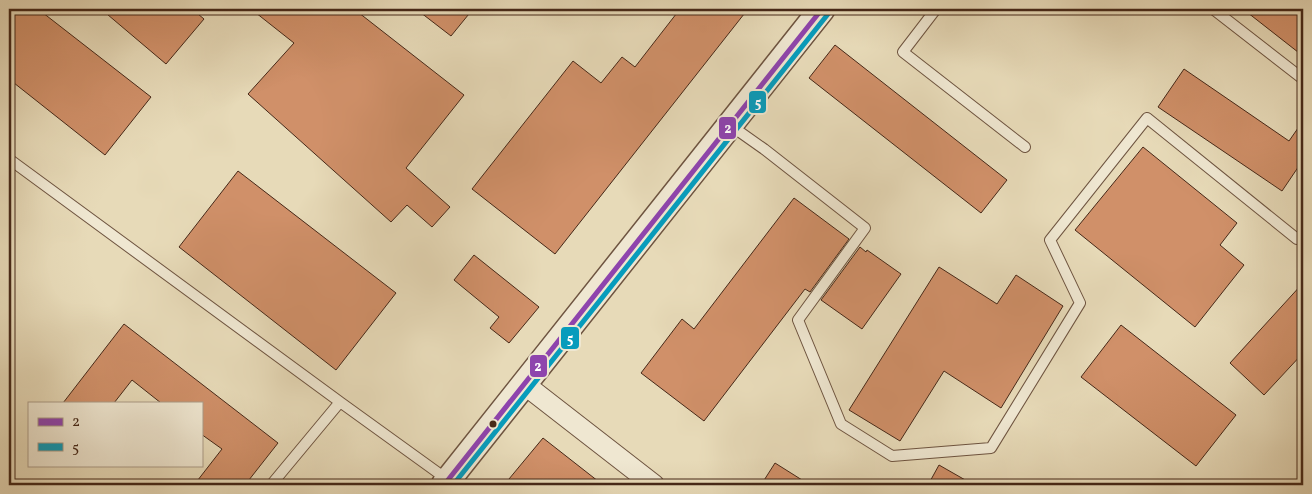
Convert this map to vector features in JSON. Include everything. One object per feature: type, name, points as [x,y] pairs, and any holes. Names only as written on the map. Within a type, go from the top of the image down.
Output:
[{"type":"street","points":[[446,483],[822,9]]},
{"type":"street","points":[[524,384],[654,485]]},
{"type":"lane","points":[[936,9],[903,52],[1025,147]]},
{"type":"lane","points":[[1214,9],[1303,79]]},
{"type":"lane","points":[[730,125],[764,149],[865,228],[798,320],[840,424],[892,456],[991,448],[1080,303],[1050,240],[1147,118],[1297,238],[1303,237]]},
{"type":"lane","points":[[9,159],[340,402],[446,483]]},
{"type":"lane","points":[[271,485],[340,402]]},
{"type":"building","points":[[9,9],[38,9],[151,97],[105,155],[9,79]]},
{"type":"building","points":[[101,9],[192,9],[204,19],[166,64]]},
{"type":"building","points":[[251,9],[354,9],[464,95],[406,168],[450,207],[432,227],[407,205],[391,222],[248,94],[294,43]]},
{"type":"building","points":[[416,9],[473,9],[451,36]]},
{"type":"building","points":[[680,9],[748,9],[555,254],[472,189],[573,61],[601,83],[622,57],[635,67]]},
{"type":"building","points":[[1243,9],[1303,9],[1303,56]]},
{"type":"building","points":[[835,45],[1007,180],[981,213],[809,78]]},
{"type":"building","points":[[1184,69],[1289,141],[1303,121],[1303,160],[1282,191],[1158,107]]},
{"type":"building","points":[[1143,147],[1237,223],[1220,245],[1244,265],[1195,327],[1075,230]]},
{"type":"building","points":[[238,171],[396,293],[336,370],[179,247]]},
{"type":"building","points":[[794,198],[849,239],[810,292],[805,289],[704,421],[641,373],[682,319],[694,329]]},
{"type":"building","points":[[860,247],[901,274],[862,329],[821,300]]},
{"type":"building","points":[[474,255],[539,307],[509,343],[490,328],[499,317],[454,280]]},
{"type":"building","points":[[939,267],[997,304],[1016,275],[1063,306],[1001,408],[944,371],[900,441],[849,410]]},
{"type":"building","points":[[1303,283],[1303,353],[1264,395],[1230,363]]},
{"type":"building","points":[[124,324],[278,443],[245,485],[194,485],[222,449],[202,435],[202,402],[160,402],[132,380],[115,402],[64,402]]},
{"type":"building","points":[[1121,325],[1236,415],[1196,466],[1081,377]]},
{"type":"building","points":[[543,438],[603,485],[504,485]]},
{"type":"building","points":[[775,463],[810,485],[761,485]]},
{"type":"building","points":[[939,465],[974,485],[928,485]]},
{"type":"transit line","name":"2","points":[[444,485],[822,9]]},
{"type":"transit line","name":"5","points":[[453,485],[828,14]]}]
